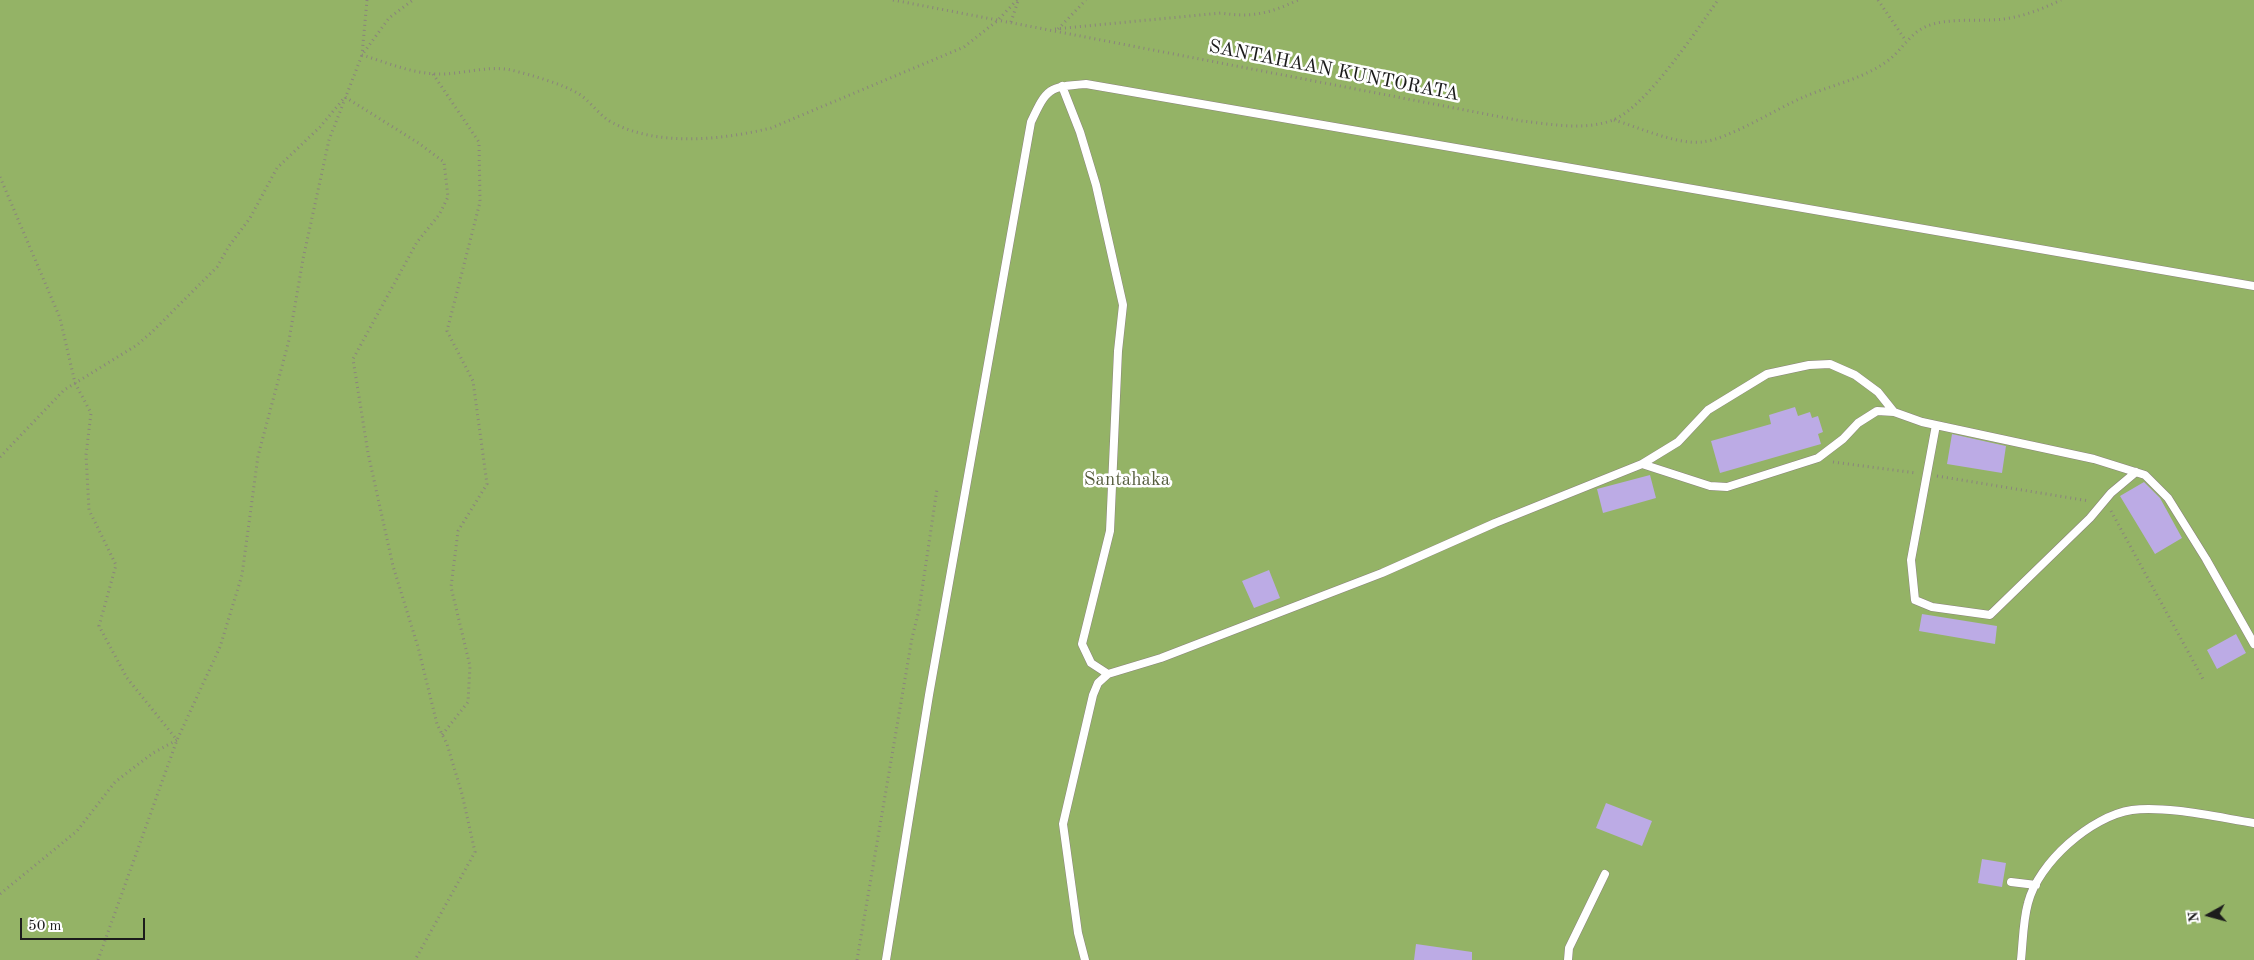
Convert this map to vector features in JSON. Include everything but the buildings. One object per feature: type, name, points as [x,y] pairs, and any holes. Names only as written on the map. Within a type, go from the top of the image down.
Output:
[{"type":"lane","points":[[1062,86],[1080,132],[1096,184],[1123,305],[1118,351],[1110,531],[1082,644],[1091,663],[1108,674]]},
{"type":"lane","points":[[886,960],[929,696],[1031,122],[1044,94],[1062,86],[1096,86],[2254,286]]},
{"type":"lane","points":[[1085,960],[1078,933],[1063,824],[1093,695],[1098,683],[1108,674],[1162,658],[1382,573],[1496,523],[1642,464],[1678,442],[1708,410],[1767,374],[1830,364],[1855,375],[1878,392],[1894,412]]},
{"type":"lane","points":[[1642,464],[1710,486],[1727,487],[1821,456],[1843,439],[1858,422],[1877,411],[1894,412],[1936,425],[2094,459],[2145,475],[2168,498],[2206,559],[2254,644]]},
{"type":"lane","points":[[1936,425],[1911,560],[1915,600],[1932,607],[1990,615],[2027,582],[2047,558],[2090,518],[2112,492],[2136,472]]},
{"type":"lane","points":[[2021,960],[2028,902],[2036,885],[2056,855],[2080,833],[2104,820],[2132,810],[2195,814],[2254,823]]},
{"type":"lane","points":[[1568,960],[1569,948],[1605,874]]},
{"type":"lane","points":[[2011,882],[2036,885]]},
{"type":"path","points":[[362,55],[367,0]]},
{"type":"path","points":[[98,960],[177,740],[220,647],[242,576],[258,456],[289,340],[303,259],[329,140],[362,55],[389,18],[413,0]]},
{"type":"path","name":"SANTAHAAN KUNTORATA","points":[[893,0],[1522,120],[1584,126],[1614,120],[1632,108],[1667,70],[1718,0]]},
{"type":"path","points":[[362,55],[433,74],[509,70],[578,93],[609,121],[635,132],[669,138],[722,136],[771,128],[964,48],[997,21],[1018,0]]},
{"type":"path","points":[[1012,22],[1018,0]]},
{"type":"path","points":[[1058,29],[1086,0]]},
{"type":"path","points":[[1049,30],[1222,13],[1240,16],[1273,12],[1298,0]]},
{"type":"path","points":[[1878,0],[1906,42]]},
{"type":"path","points":[[1614,120],[1683,141],[1702,142],[1724,135],[1805,97],[1864,74],[1886,62],[1911,35],[1926,26],[2004,19],[2036,12],[2061,0]]},
{"type":"path","points":[[433,74],[479,142],[480,202],[447,331],[473,381],[487,484],[458,531],[451,586],[470,666],[468,702],[442,735]]},
{"type":"path","points":[[0,457],[64,390],[137,345],[218,267],[250,218],[277,168],[320,127],[345,97]]},
{"type":"path","points":[[345,97],[420,144],[444,162],[448,197],[438,215],[417,242],[353,359],[368,453],[393,566],[418,646],[437,724],[447,744],[462,794],[475,852],[416,960]]},
{"type":"path","points":[[0,176],[60,318],[75,383],[91,413],[86,455],[90,510],[116,564],[99,626],[127,678],[177,740]]},
{"type":"path","points":[[1821,456],[1833,462],[2107,504],[2203,680]]},
{"type":"path","points":[[857,960],[912,638],[919,610],[938,490]]},
{"type":"path","points":[[0,894],[77,831],[115,782],[153,753],[177,740]]},
{"type":"green space","name":"Santahaka","points":[[0,0],[2254,0],[2254,960],[0,960]]}]
